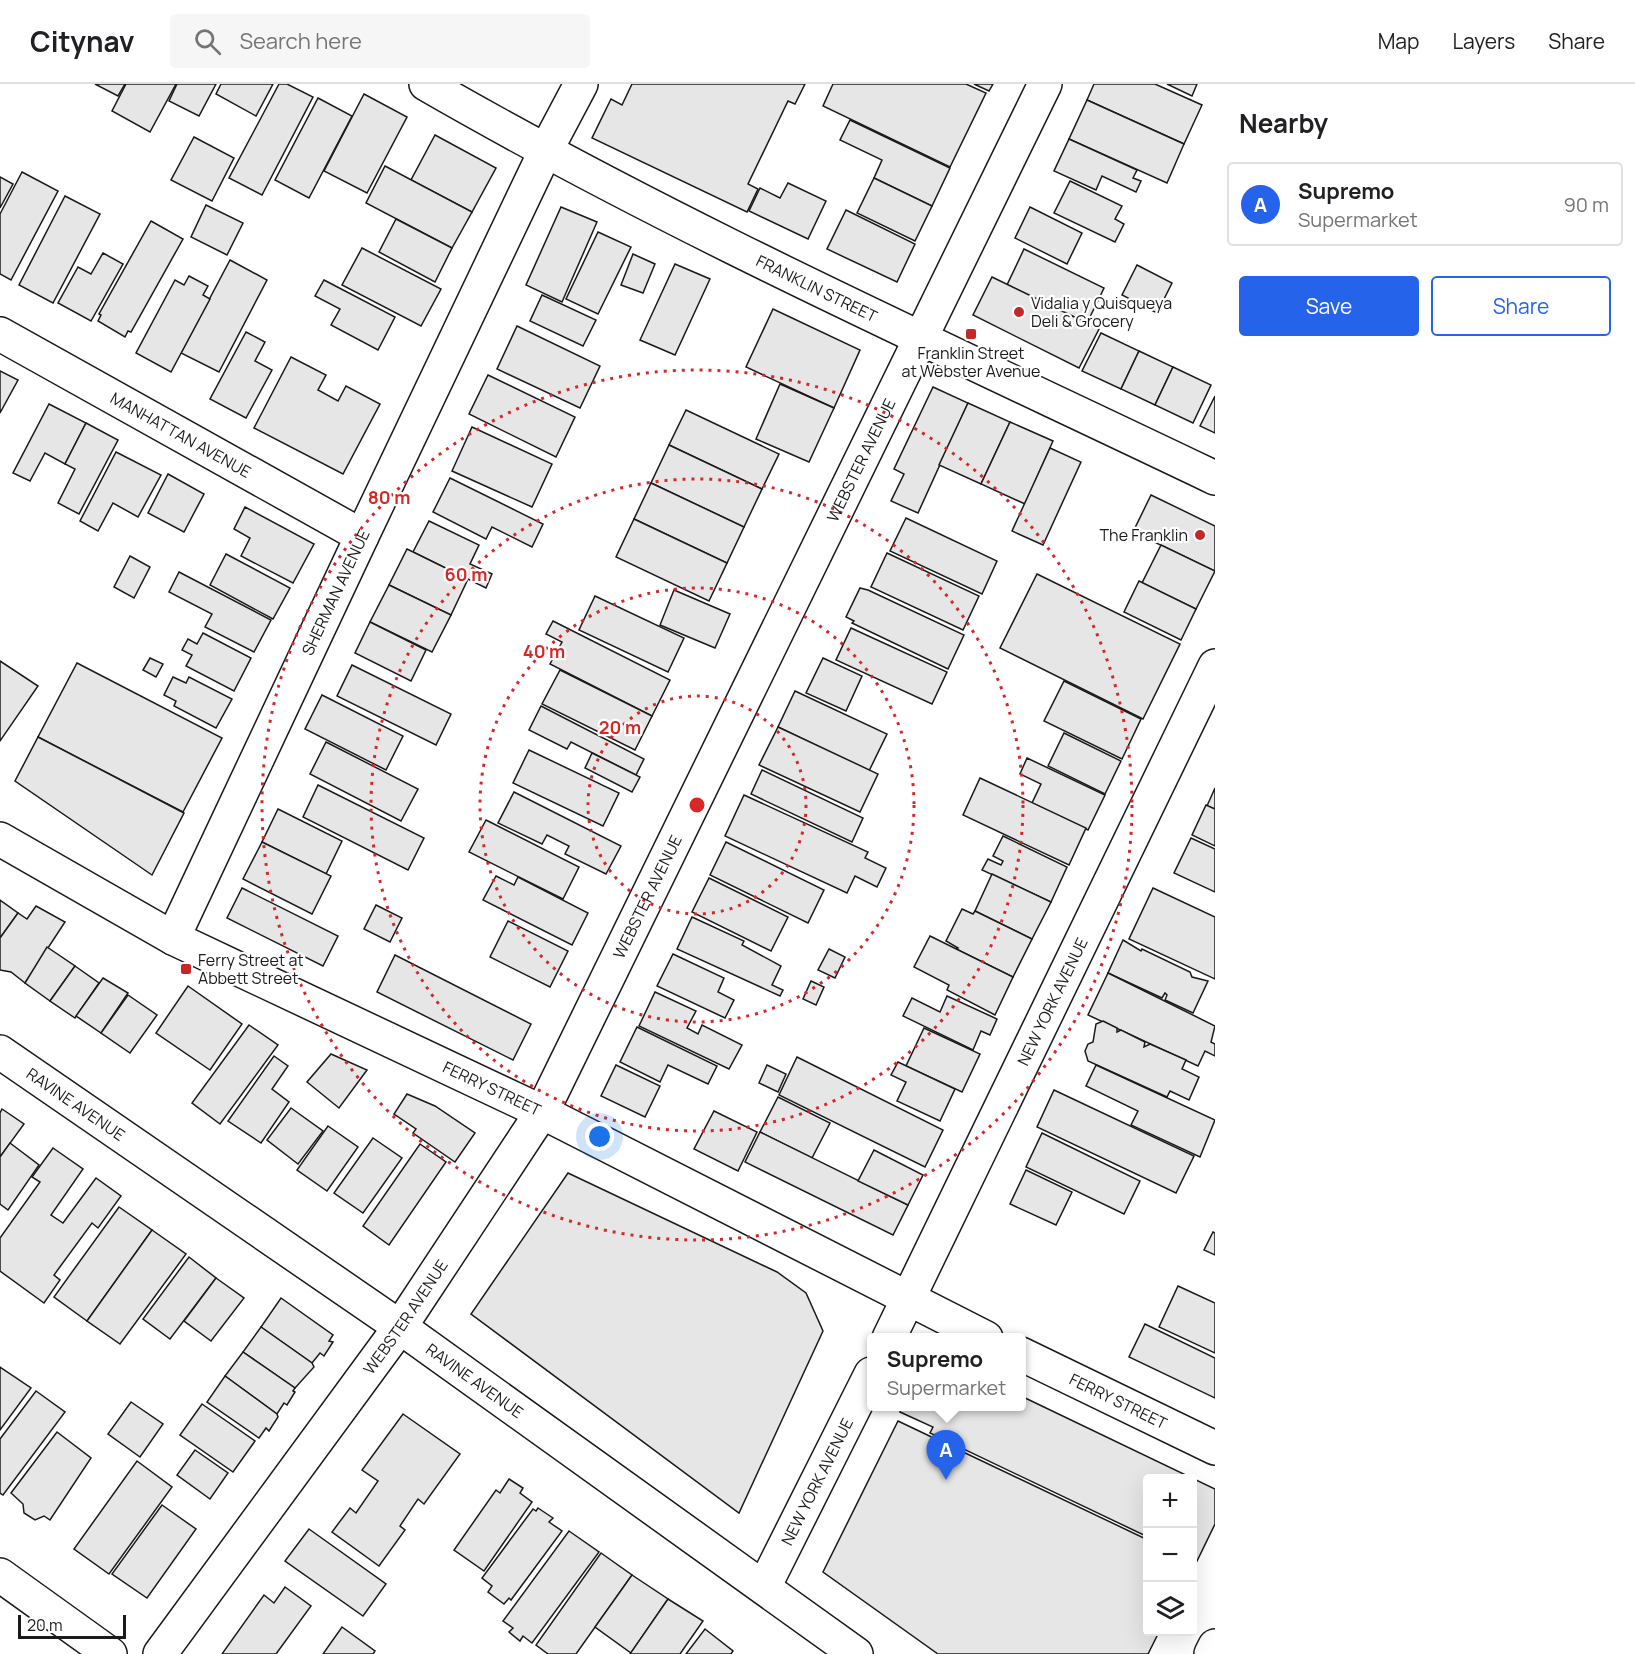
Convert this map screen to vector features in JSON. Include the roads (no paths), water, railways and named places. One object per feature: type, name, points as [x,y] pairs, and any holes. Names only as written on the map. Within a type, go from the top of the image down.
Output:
[{"type":"street","name":"FRANKLIN STREET","points":[[426,84],[545,152],[920,338],[1215,478]]},
{"type":"street","name":"SHERMAN AVENUE","points":[[173,938],[545,152],[581,84]]},
{"type":"street","name":"WEBSTER AVENUE","points":[[160,1654],[400,1327],[542,1112],[1045,84]]},
{"type":"street","name":"MANHATTAN AVENUE","points":[[0,334],[362,536]]},
{"type":"street","name":"NEW YORK AVENUE","points":[[892,1333],[1215,666]]},
{"type":"street","name":"FERRY STREET","points":[[0,839],[173,938],[542,1112],[976,1333]]},
{"type":"street","name":"RAVINE AVENUE","points":[[0,1052],[400,1327],[764,1587],[843,1650]]},
{"type":"street","name":"FERRY STREET","points":[[1026,1356],[1215,1448]]},
{"type":"street","name":"NEW YORK AVENUE","points":[[764,1587],[867,1382]]},
{"type":"street","points":[[0,1575],[110,1654]]},
{"type":"street","points":[[1211,1654],[1215,1646]]},
{"type":"place","name":"Vidalia y Quisqueya Deli & Grocery","points":[[1019,312]]},
{"type":"place","name":"Franklin Street at Webster Avenue","points":[[971,334]]},
{"type":"place","name":"The Franklin","points":[[1200,535]]},
{"type":"place","name":"Ferry Street at Abbett Street","points":[[186,969]]},
{"type":"place","name":"Supremo","points":[[946,1480]]}]
